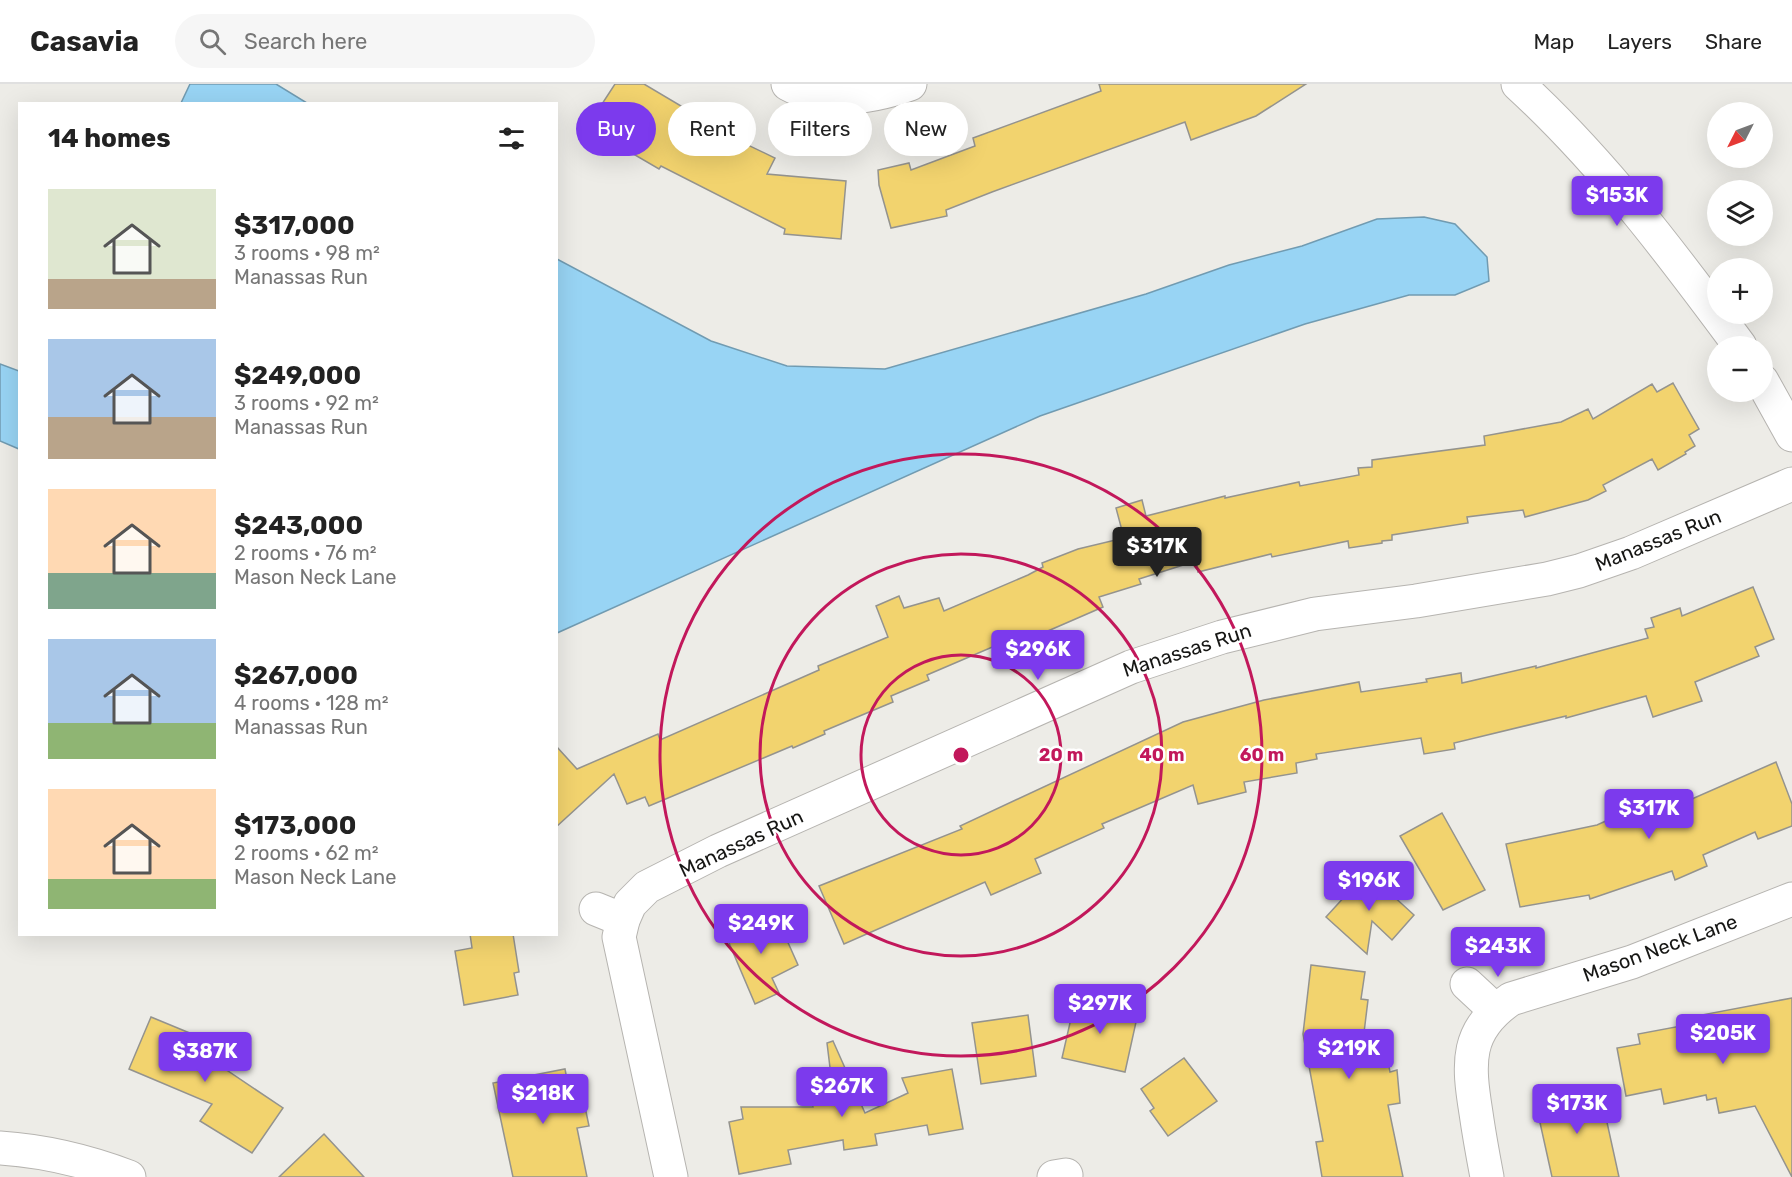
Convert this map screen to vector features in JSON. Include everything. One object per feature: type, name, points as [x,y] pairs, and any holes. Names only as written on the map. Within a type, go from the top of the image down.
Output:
[{"type":"street","points":[[788,84],[823,96],[857,98],[884,94],[910,84]]},
{"type":"street","points":[[1518,84],[1603,171],[1663,242],[1733,336]]},
{"type":"street","points":[[1773,401],[1792,435]]},
{"type":"street","name":"Manassas Run","points":[[671,1177],[619,937],[609,915],[630,904],[646,887],[717,851],[1131,667],[1222,637],[1315,614],[1416,601],[1547,579],[1579,571],[1631,553],[1792,484]]},
{"type":"street","name":"Mason Neck Lane","points":[[1487,1177],[1470,1076],[1470,1057],[1477,1034],[1495,1010],[1511,999],[1632,962],[1792,899]]},
{"type":"street","points":[[1467,984],[1495,1010]]},
{"type":"street","points":[[0,1148],[33,1150],[90,1162],[129,1177]]},
{"type":"water","points":[[190,84],[276,84],[305,102],[181,102]]},
{"type":"water","points":[[1424,217],[1455,224],[1487,257],[1489,281],[1455,295],[1409,295],[1305,324],[1040,416],[558,633],[558,260],[711,341],[787,366],[885,369],[1146,294],[1229,265],[1302,246],[1377,219]]},
{"type":"water","points":[[0,364],[18,371],[18,449],[0,441]]},
{"type":"building","points":[[615,84],[644,84],[674,102],[668,102],[668,156],[756,156],[756,149],[775,158],[767,174],[846,181],[841,239],[784,234],[785,229],[661,166],[659,169],[637,156],[656,156],[656,102],[603,102]]},
{"type":"building","points":[[1099,84],[1306,84],[1256,116],[1191,140],[1185,122],[946,210],[947,216],[891,228],[879,185],[878,170],[909,163],[911,170],[948,156],[968,156],[968,149],[975,146],[973,138],[1101,91]]},
{"type":"building","points":[[1673,383],[1699,429],[1689,435],[1695,446],[1685,452],[1686,454],[1658,470],[1652,459],[1603,485],[1606,491],[1588,500],[1525,517],[1523,510],[1467,517],[1468,523],[1392,535],[1392,540],[1382,541],[1382,543],[1349,548],[1348,541],[1272,557],[1271,554],[1198,572],[1196,561],[1139,579],[1141,584],[1099,597],[1103,607],[1034,637],[1035,641],[1001,656],[997,645],[927,675],[929,680],[891,696],[893,702],[824,731],[825,734],[649,806],[645,797],[627,804],[614,774],[558,825],[558,748],[577,769],[658,734],[660,740],[819,670],[818,666],[888,637],[876,606],[899,596],[904,608],[939,598],[944,611],[1028,575],[1043,567],[1042,563],[1078,549],[1124,538],[1116,508],[1142,500],[1146,516],[1225,496],[1225,498],[1299,482],[1300,486],[1359,475],[1358,468],[1372,467],[1372,460],[1485,445],[1484,436],[1561,422],[1588,409],[1593,419],[1652,384],[1657,392]]},
{"type":"building","points":[[1753,587],[1774,639],[1755,647],[1759,656],[1695,682],[1702,701],[1653,717],[1646,696],[1566,718],[1566,716],[1454,743],[1455,749],[1424,754],[1421,738],[1316,754],[1317,759],[1296,763],[1297,773],[1244,782],[1246,792],[1198,804],[1193,785],[1102,824],[1104,828],[1035,859],[1041,873],[991,895],[985,882],[844,944],[819,886],[962,829],[960,826],[1183,722],[1264,700],[1359,682],[1361,692],[1427,682],[1426,679],[1461,673],[1462,683],[1536,666],[1536,668],[1648,638],[1645,629],[1654,627],[1651,618],[1680,608],[1682,616]]},
{"type":"building","points":[[1776,762],[1792,804],[1792,826],[1758,839],[1755,832],[1703,855],[1707,866],[1675,880],[1672,871],[1590,899],[1589,895],[1520,907],[1506,844],[1597,825],[1670,792],[1676,806]]},
{"type":"building","points":[[1442,813],[1485,890],[1443,910],[1400,836]]},
{"type":"building","points":[[1367,872],[1414,915],[1392,940],[1372,921],[1367,954],[1326,917]]},
{"type":"building","points":[[754,917],[758,927],[777,918],[798,965],[772,978],[779,993],[755,1004],[724,931]]},
{"type":"building","points":[[470,936],[513,936],[519,972],[514,973],[518,995],[464,1005],[455,951],[472,948]]},
{"type":"building","points":[[1311,965],[1365,972],[1361,999],[1368,1000],[1362,1049],[1380,1046],[1383,1062],[1388,1062],[1390,1072],[1397,1070],[1400,1103],[1388,1105],[1403,1177],[1322,1177],[1316,1142],[1323,1141],[1303,1034]]},
{"type":"building","points":[[1792,998],[1792,1177],[1755,1106],[1719,1113],[1716,1098],[1707,1100],[1706,1095],[1664,1104],[1661,1089],[1626,1096],[1617,1048],[1640,1044],[1638,1034],[1692,1024],[1691,1017]]},
{"type":"building","points":[[1079,999],[1138,1013],[1125,1072],[1062,1058],[1075,1001]]},
{"type":"building","points":[[1028,1015],[1036,1076],[981,1084],[972,1023]]},
{"type":"building","points":[[151,1017],[209,1041],[203,1058],[219,1065],[283,1108],[252,1153],[200,1121],[212,1104],[129,1069]]},
{"type":"building","points":[[833,1041],[865,1113],[908,1093],[902,1078],[952,1069],[963,1129],[929,1135],[927,1125],[875,1134],[877,1145],[844,1150],[843,1140],[788,1150],[791,1164],[739,1174],[729,1122],[743,1119],[741,1107],[813,1107],[811,1096],[833,1092],[827,1043]]},
{"type":"building","points":[[1184,1058],[1217,1101],[1168,1136],[1150,1111],[1154,1108],[1141,1089]]},
{"type":"building","points":[[565,1069],[569,1090],[581,1088],[589,1126],[577,1128],[587,1177],[513,1177],[493,1083]]},
{"type":"building","points":[[1599,1086],[1619,1177],[1552,1177],[1535,1100]]},
{"type":"building","points":[[324,1134],[364,1177],[279,1177]]}]
